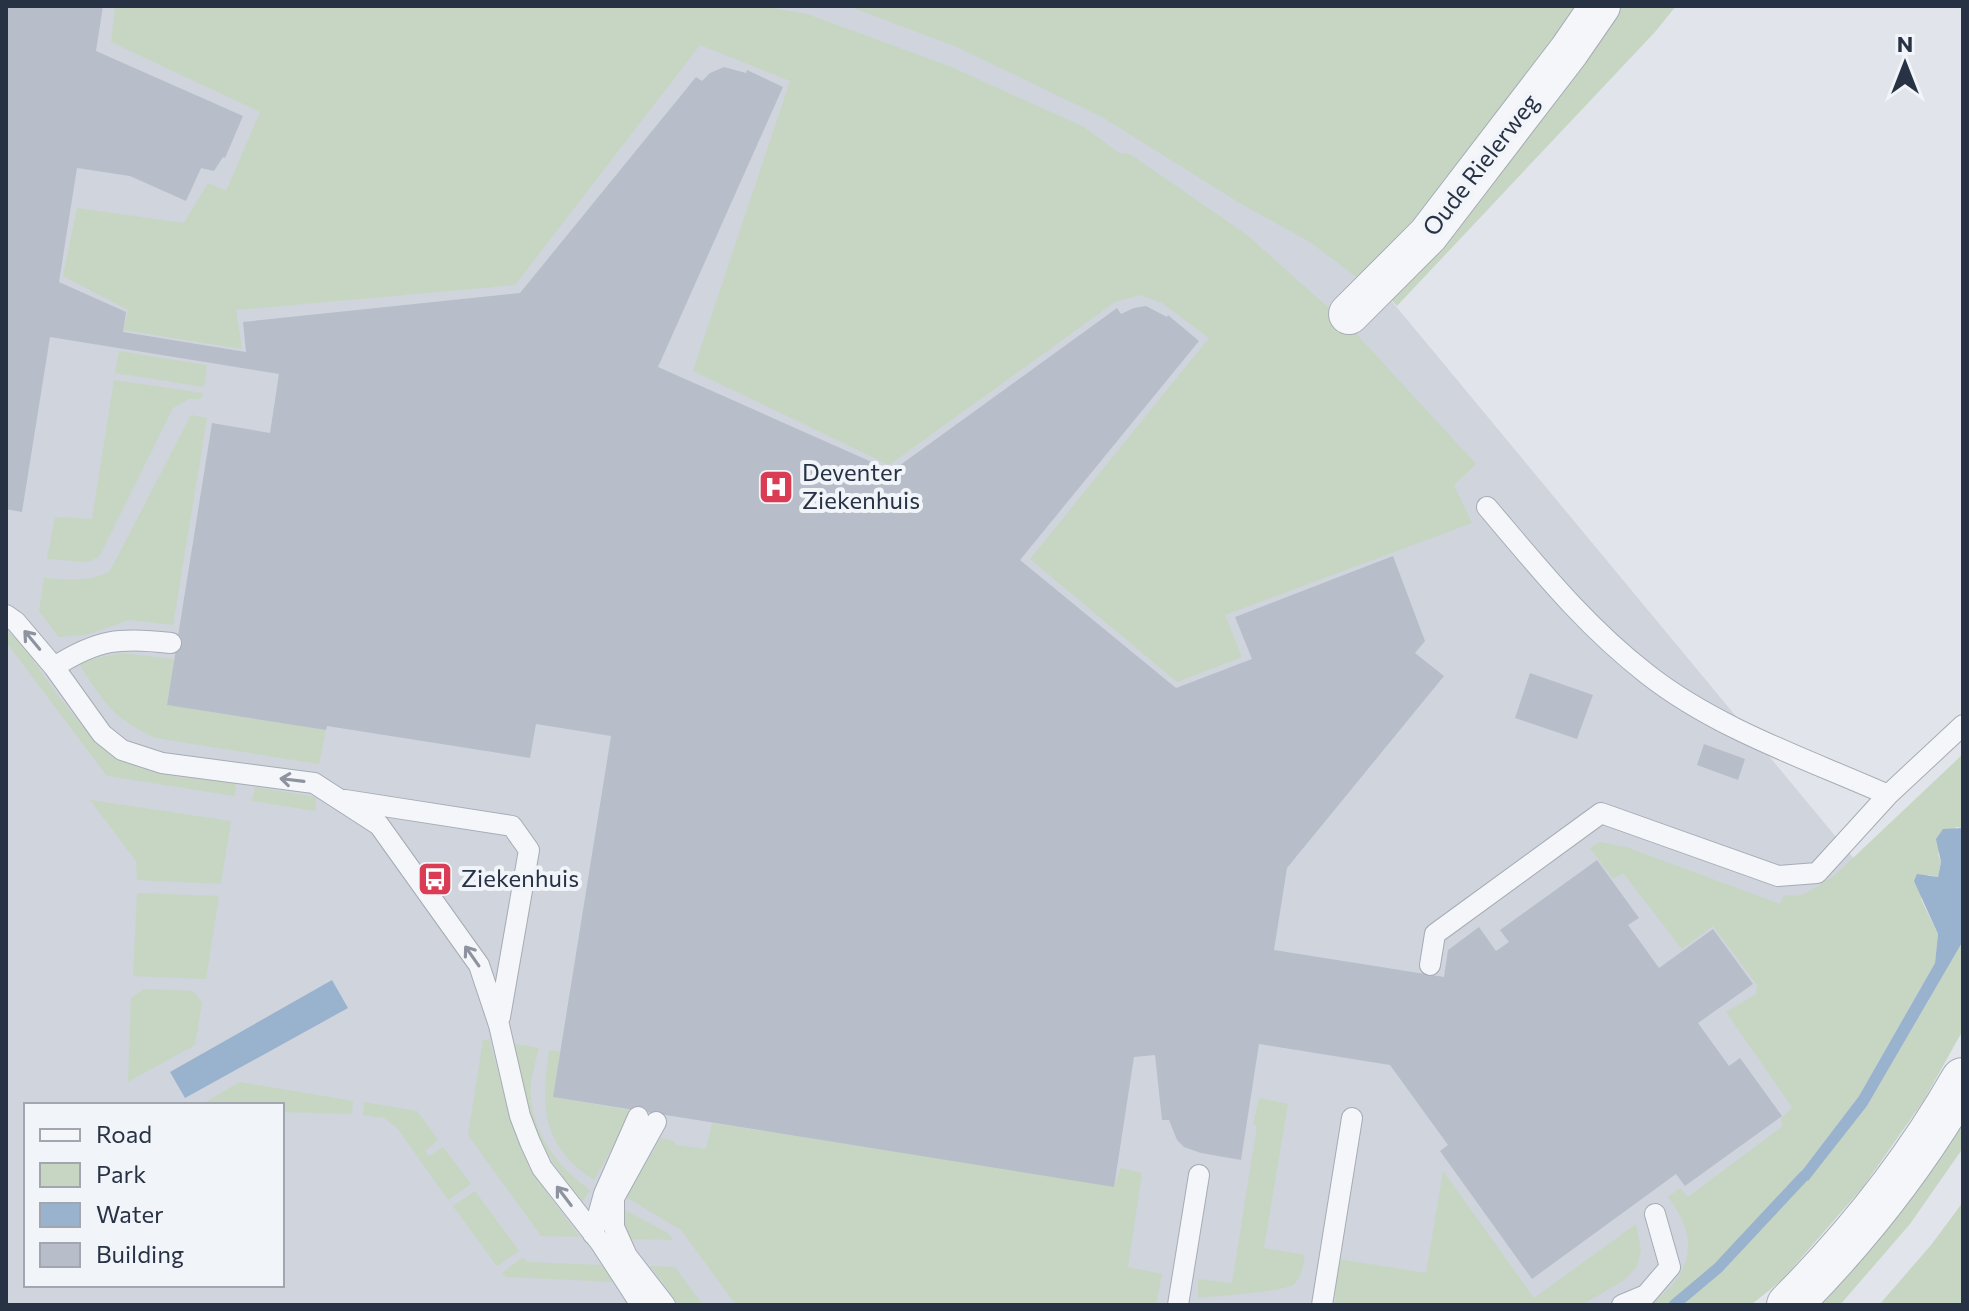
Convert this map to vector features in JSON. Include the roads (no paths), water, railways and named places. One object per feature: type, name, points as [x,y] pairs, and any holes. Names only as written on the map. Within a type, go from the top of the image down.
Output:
[{"type":"street","name":"Oude Rielerweg","points":[[1349,314],[1428,235],[1600,6]]},
{"type":"street","points":[[1789,1305],[1841,1250],[1885,1196],[1918,1153],[1963,1080]]},
{"type":"lane","points":[[1487,507],[1579,616],[1649,676],[1723,722],[1888,795]]},
{"type":"lane","points":[[6,615],[16,622],[54,667],[102,734],[122,750],[162,763],[314,783],[379,825],[479,965],[499,1025],[520,1116],[542,1168],[593,1234],[641,1305]]},
{"type":"lane","points":[[54,667],[98,644],[132,638],[171,643]]},
{"type":"lane","points":[[1430,965],[1435,934],[1601,813],[1778,876],[1817,873],[1888,795],[1963,725]]},
{"type":"lane","points":[[338,799],[512,826],[522,840],[529,850],[499,1025]]},
{"type":"lane","points":[[1322,1305],[1352,1118]]},
{"type":"lane","points":[[593,1234],[607,1185],[647,1120],[614,1198],[614,1227],[633,1265],[665,1305]]},
{"type":"lane","points":[[1178,1305],[1199,1175]]},
{"type":"lane","points":[[1622,1305],[1646,1295],[1670,1267],[1655,1214]]},
{"type":"water","points":[[1963,828],[1963,941],[1867,1106],[1808,1181],[1801,1172],[1859,1096],[1935,963],[1938,934],[1914,881],[1917,874],[1938,877],[1941,862],[1936,839],[1943,829]]},
{"type":"water","points":[[332,980],[348,1008],[185,1098],[170,1072]]},
{"type":"waterway","points":[[1674,1305],[1718,1268],[1804,1176]]},
{"type":"place","name":"Deventer Ziekenhuis","points":[[776,487]]},
{"type":"place","name":"Ziekenhuis","points":[[435,879]]}]
